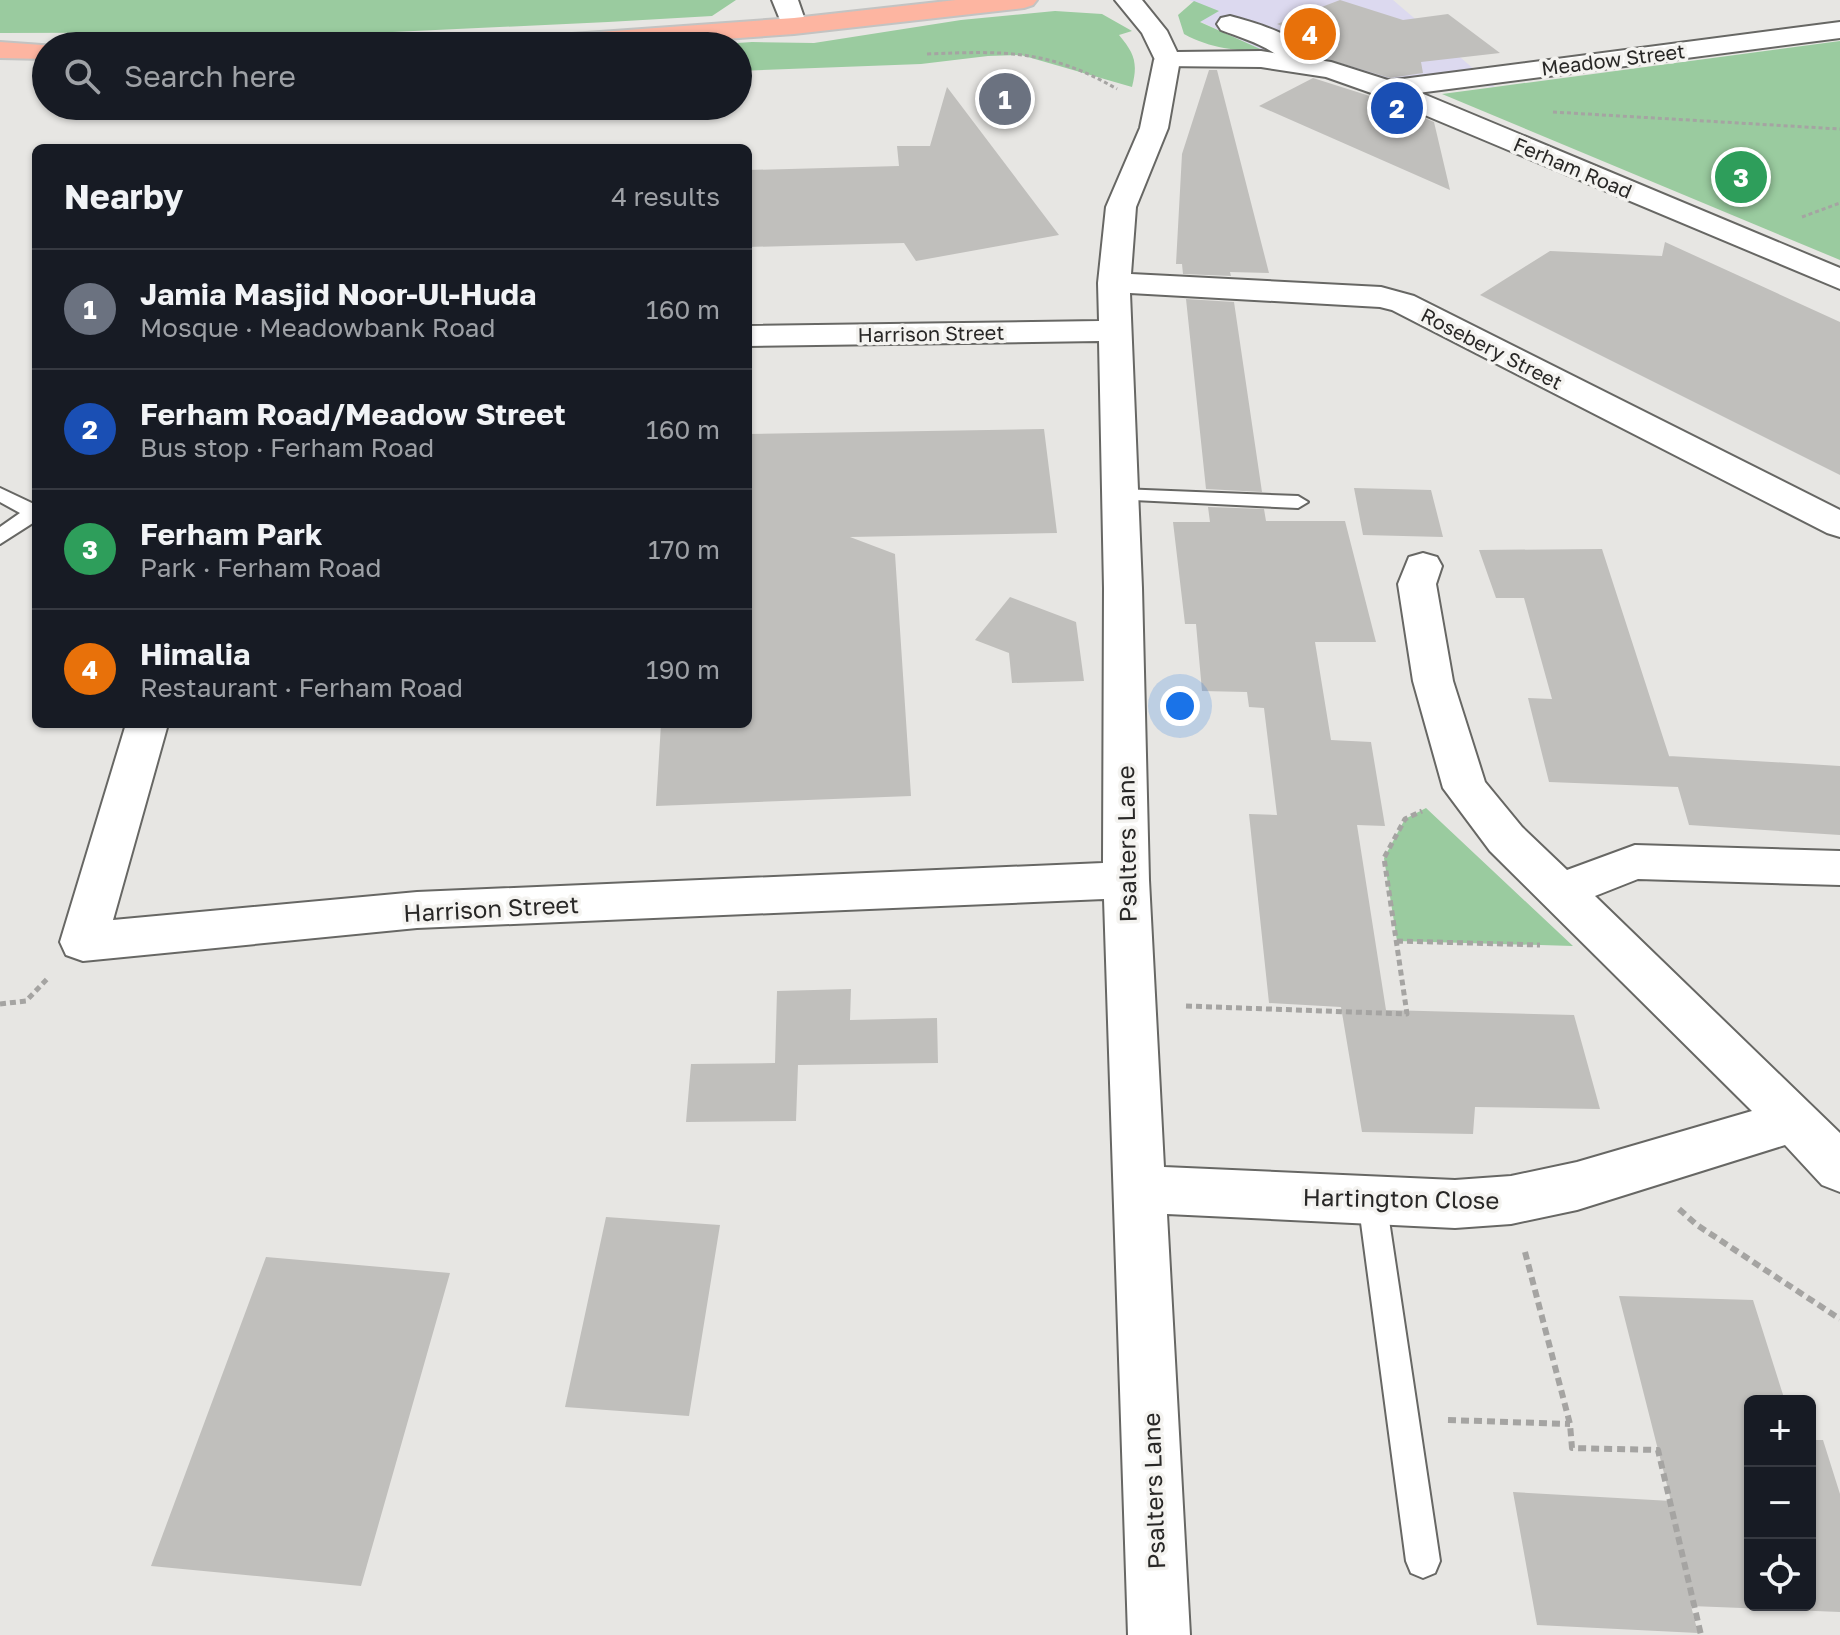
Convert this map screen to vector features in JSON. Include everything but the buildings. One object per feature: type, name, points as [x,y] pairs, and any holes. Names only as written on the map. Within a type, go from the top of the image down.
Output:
[{"type":"main road","points":[[711,32],[794,26],[1024,0]]},
{"type":"main road","points":[[0,50],[32,51]]},
{"type":"street","points":[[785,0],[794,26]]},
{"type":"street","points":[[1128,0],[1154,31],[1167,60]]},
{"type":"street","name":"Ferham Road","points":[[1230,24],[1280,44],[1300,57],[1302,65]]},
{"type":"street","name":"Meadow Street","points":[[1387,89],[1840,30]]},
{"type":"street","name":"Ferham Road","points":[[1167,60],[1261,59],[1331,70],[1387,89],[1840,279]]},
{"type":"street","name":"Psalters Lane","points":[[1159,1635],[1126,880],[1114,283],[1121,207],[1154,128],[1167,60]]},
{"type":"street","name":"Rosebery Street","points":[[1114,283],[1381,297],[1403,303],[1840,525]]},
{"type":"street","name":"Harrison Street","points":[[752,336],[1115,331]]},
{"type":"street","points":[[1423,566],[1417,584],[1433,681],[1465,788],[1506,839],[1795,1120],[1840,1169]]},
{"type":"street","name":"Harrison Street","points":[[146,728],[83,942],[417,910],[1126,880]]},
{"type":"street","points":[[1560,891],[1635,862],[1840,868]]},
{"type":"street","name":"Hartington Close","points":[[1141,1189],[1455,1204],[1511,1200],[1577,1186],[1795,1120]]},
{"type":"lane","points":[[0,494],[32,511]]},
{"type":"lane","points":[[1120,495],[1298,502]]},
{"type":"lane","points":[[0,537],[32,515]]},
{"type":"lane","points":[[1372,1200],[1423,1561]]},
{"type":"path","points":[[917,54],[1019,52],[1056,57],[1116,88],[1154,128]]},
{"type":"path","points":[[1545,111],[1840,129]]},
{"type":"path","points":[[1797,219],[1840,203]]},
{"type":"path","points":[[1132,1003],[1407,1014],[1384,858],[1405,819],[1465,788]]},
{"type":"path","points":[[1397,941],[1573,946],[1614,944]]},
{"type":"path","points":[[1634,1168],[1697,1225],[1840,1319]]},
{"type":"path","points":[[1511,1200],[1570,1424],[1572,1448],[1658,1450],[1701,1635]]},
{"type":"path","points":[[1403,1419],[1570,1424]]},
{"type":"shaded area","points":[[1189,0],[1393,0],[1495,87],[1377,78],[1314,55],[1267,52],[1199,21],[1218,11]]},
{"type":"green space","points":[[0,0],[736,0],[712,16],[393,32],[0,33]]},
{"type":"green space","points":[[1194,1],[1219,11],[1200,22],[1267,52],[1214,46],[1184,34],[1178,15]]},
{"type":"green space","points":[[1055,11],[1102,14],[1132,31],[1119,35],[1134,59],[1132,87],[1021,55],[921,64],[752,70],[752,42],[814,43],[961,20]]},
{"type":"green space","points":[[1840,41],[1840,260],[1442,94],[1495,87]]},
{"type":"green space","points":[[1426,808],[1573,946],[1397,941],[1384,858],[1405,819]]},
{"type":"place","name":"Himalia","points":[[1310,34]]},
{"type":"place","name":"Jamia Masjid Noor-Ul-Huda","points":[[1005,99]]},
{"type":"place","name":"Ferham Road/Meadow Street","points":[[1397,108]]},
{"type":"place","name":"Ferham Park","points":[[1741,177]]}]
